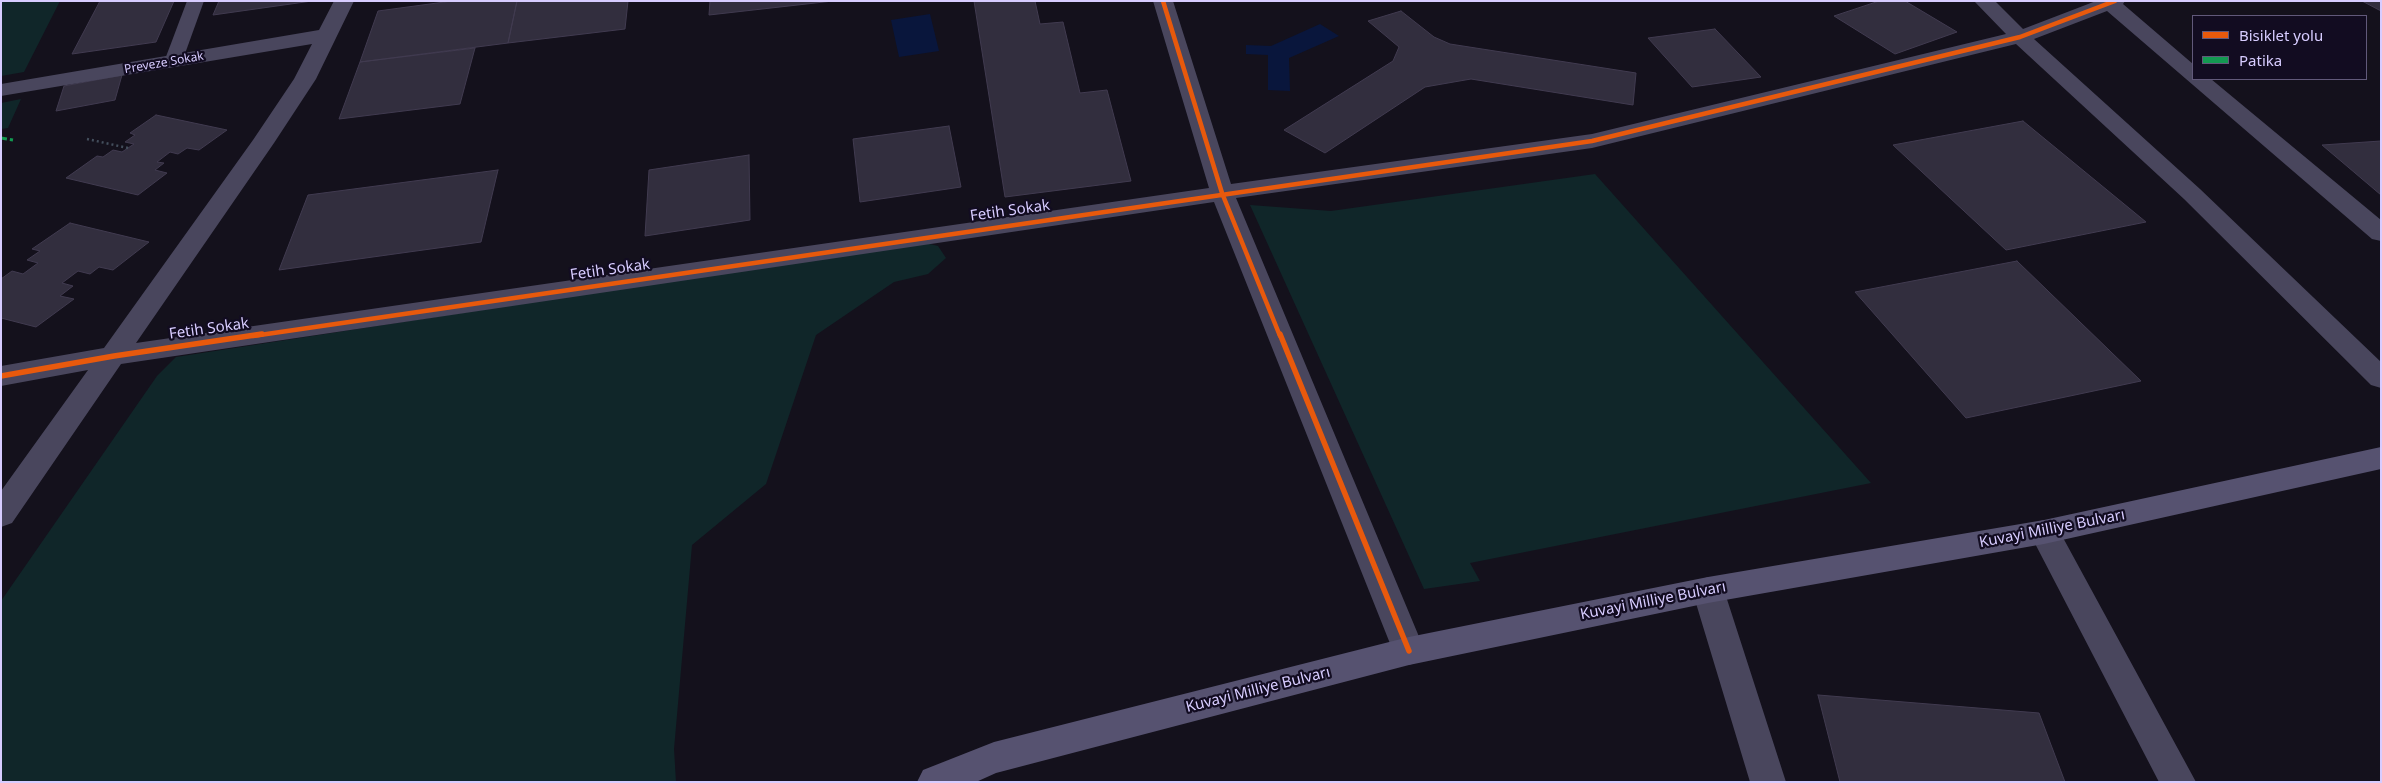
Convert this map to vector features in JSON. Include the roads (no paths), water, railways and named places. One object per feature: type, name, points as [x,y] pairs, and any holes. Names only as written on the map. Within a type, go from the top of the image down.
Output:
[{"type":"main road","name":"Kuvayi Milliye Bulvarı","points":[[935,782],[994,758],[1409,651],[1708,590],[2044,532],[2381,458]]},
{"type":"street","points":[[1163,1],[1222,193],[1409,651]]},
{"type":"street","points":[[1984,1],[2020,37],[2192,194],[2381,378]]},
{"type":"street","points":[[1,515],[273,127],[305,79],[327,35],[351,2]]},
{"type":"street","points":[[2110,2],[2192,74]]},
{"type":"street","name":"Fetih Sokak","points":[[1,376],[114,356],[1222,193],[1592,141],[2020,37],[2110,2]]},
{"type":"street","name":"Preveze Sokak","points":[[1,90],[327,35]]},
{"type":"street","points":[[2199,80],[2381,234]]},
{"type":"street","points":[[2044,532],[2178,782]]},
{"type":"street","points":[[1708,590],[1768,782]]},
{"type":"lane","points":[[172,62],[196,1]]},
{"type":"water","points":[[930,14],[939,51],[899,57],[891,20]]},
{"type":"water","points":[[1320,24],[1339,36],[1289,58],[1290,91],[1268,90],[1268,55],[1246,54],[1246,45],[1271,46]]}]
